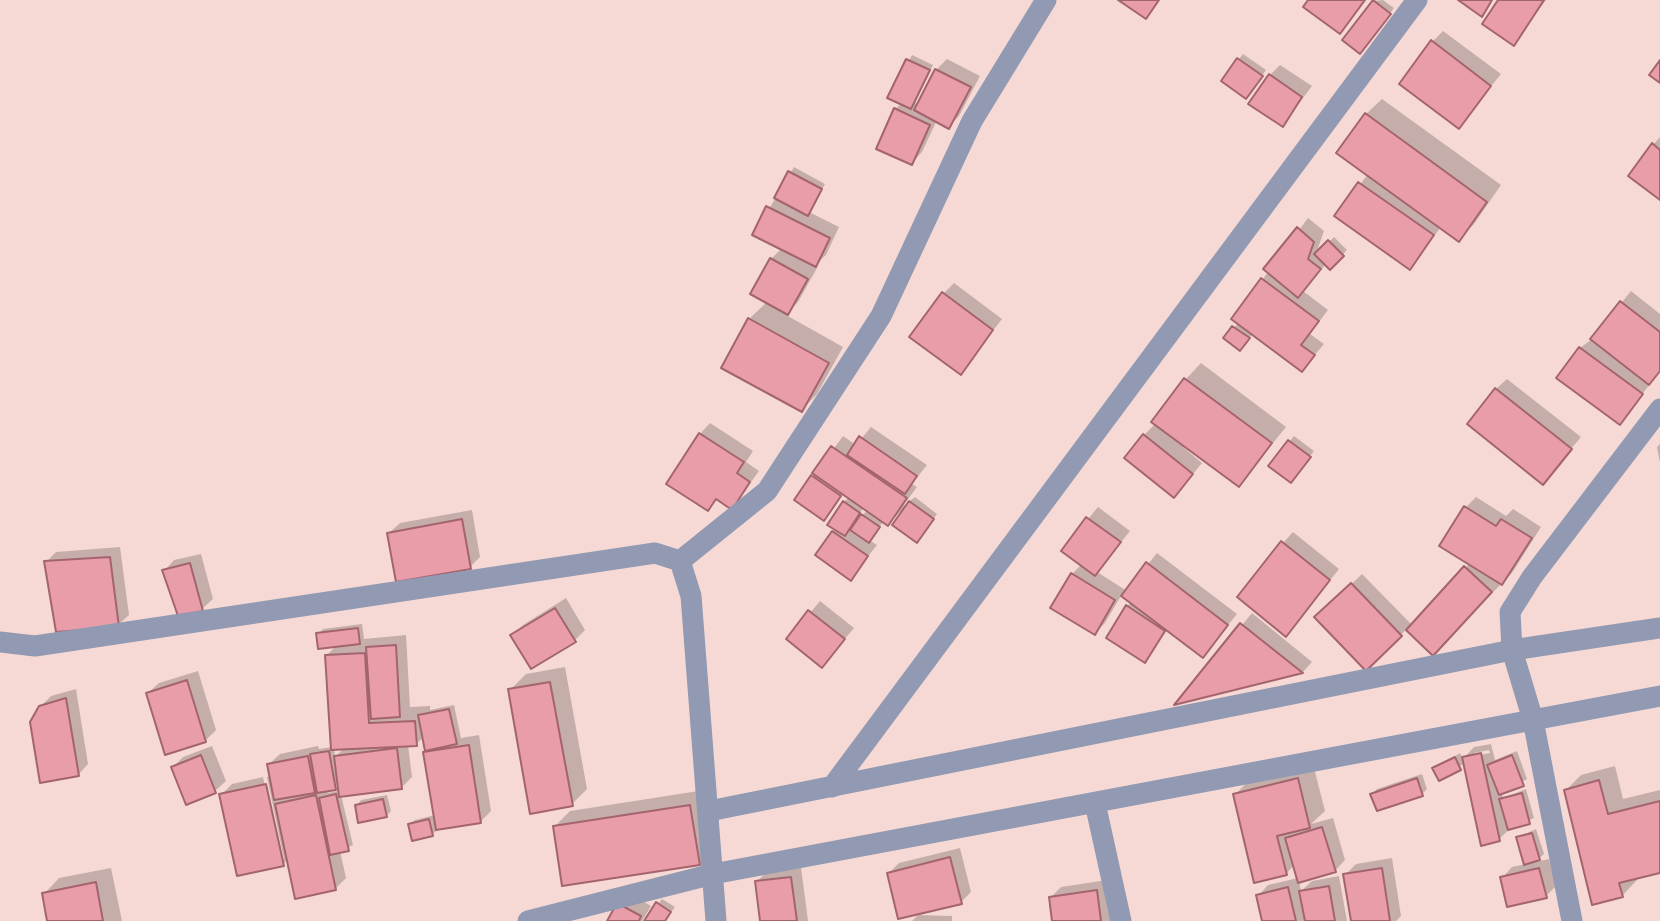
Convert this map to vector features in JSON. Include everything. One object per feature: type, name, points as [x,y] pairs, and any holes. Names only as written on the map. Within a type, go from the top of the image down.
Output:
[{"type":"street","points":[[680,561],[767,491],[881,316],[972,121],[1046,0]]},
{"type":"street","points":[[832,787],[1417,0]]},
{"type":"street","points":[[1572,921],[1533,720],[1512,650],[1510,612],[1660,409]]},
{"type":"street","points":[[0,642],[36,646],[656,553],[680,561]]},
{"type":"street","points":[[680,561],[691,596],[716,921]]},
{"type":"street","points":[[709,811],[1512,650],[1660,628]]},
{"type":"street","points":[[528,921],[713,874],[1660,696]]},
{"type":"street","points":[[1095,803],[1121,921]]},
{"type":"building","points":[[1118,0],[1159,0],[1146,19]]},
{"type":"building","points":[[1308,0],[1365,0],[1340,34],[1303,7]]},
{"type":"building","points":[[1373,0],[1391,14],[1360,54],[1342,40]]},
{"type":"building","points":[[1458,0],[1492,0],[1482,17]]},
{"type":"building","points":[[1498,0],[1544,0],[1514,46],[1482,24]]},
{"type":"building","points":[[1431,40],[1491,86],[1459,129],[1399,84]]},
{"type":"building","points":[[1237,58],[1263,76],[1246,99],[1221,81]]},
{"type":"building","points":[[906,59],[930,70],[911,109],[887,98]]},
{"type":"building","points":[[1660,60],[1660,83],[1649,75]]},
{"type":"building","points":[[935,69],[971,87],[949,129],[914,110]]},
{"type":"building","points":[[1269,74],[1302,97],[1283,127],[1248,104]]},
{"type":"building","points":[[894,108],[930,125],[912,165],[876,149]]},
{"type":"building","points":[[1365,113],[1487,202],[1459,242],[1336,153]]},
{"type":"building","points":[[1652,143],[1660,150],[1660,200],[1628,176]]},
{"type":"building","points":[[788,171],[822,189],[808,216],[774,198]]},
{"type":"building","points":[[1358,182],[1434,235],[1410,270],[1334,216]]},
{"type":"building","points":[[766,206],[830,238],[816,267],[752,235]]},
{"type":"building","points":[[1297,227],[1314,242],[1308,259],[1321,269],[1298,298],[1263,269]]},
{"type":"building","points":[[1328,240],[1344,256],[1330,270],[1314,254]]},
{"type":"building","points":[[770,258],[808,279],[788,315],[750,294]]},
{"type":"building","points":[[1261,278],[1319,321],[1301,345],[1315,355],[1302,372],[1231,319]]},
{"type":"building","points":[[942,292],[993,330],[961,375],[909,337]]},
{"type":"building","points":[[1620,301],[1660,332],[1660,371],[1649,385],[1590,339]]},
{"type":"building","points":[[748,318],[829,363],[802,412],[721,368]]},
{"type":"building","points":[[1232,326],[1250,338],[1240,351],[1223,338]]},
{"type":"building","points":[[1579,347],[1643,394],[1620,425],[1556,378]]},
{"type":"building","points":[[1184,378],[1272,443],[1239,487],[1151,422]]},
{"type":"building","points":[[1495,388],[1572,449],[1543,485],[1467,424]]},
{"type":"building","points":[[699,433],[744,462],[737,473],[750,482],[732,510],[716,499],[708,511],[666,484]]},
{"type":"building","points":[[1143,434],[1193,474],[1174,498],[1124,458]]},
{"type":"building","points":[[859,436],[917,476],[905,494],[847,455]]},
{"type":"building","points":[[1288,440],[1311,457],[1291,483],[1268,466]]},
{"type":"building","points":[[831,446],[907,498],[888,526],[812,473]]},
{"type":"building","points":[[811,475],[841,496],[824,521],[794,500]]},
{"type":"building","points":[[843,501],[860,513],[845,536],[827,525]]},
{"type":"building","points":[[909,501],[934,519],[917,543],[892,525]]},
{"type":"building","points":[[1464,506],[1496,526],[1501,519],[1532,538],[1502,585],[1439,546]]},
{"type":"building","points":[[861,514],[880,527],[869,543],[850,530]]},
{"type":"building","points":[[1086,517],[1121,542],[1095,576],[1061,551]]},
{"type":"building","points":[[462,519],[471,569],[396,582],[387,533]]},
{"type":"building","points":[[832,531],[868,556],[851,581],[815,555]]},
{"type":"building","points":[[1281,541],[1330,580],[1286,637],[1237,597]]},
{"type":"building","points":[[110,557],[119,627],[56,632],[44,561]]},
{"type":"building","points":[[1146,562],[1228,625],[1203,658],[1121,596]]},
{"type":"building","points":[[190,563],[203,611],[178,616],[162,570]]},
{"type":"building","points":[[1464,566],[1492,592],[1433,656],[1406,630]]},
{"type":"building","points":[[1071,573],[1115,600],[1095,635],[1050,608]]},
{"type":"building","points":[[1351,583],[1402,636],[1366,671],[1314,617]]},
{"type":"building","points":[[1126,605],[1165,631],[1145,663],[1106,638]]},
{"type":"building","points":[[555,608],[576,642],[531,669],[510,635]]},
{"type":"building","points":[[808,610],[845,639],[822,668],[786,639]]},
{"type":"building","points":[[1240,623],[1303,673],[1174,705]]},
{"type":"building","points":[[358,628],[360,644],[318,649],[316,633]]},
{"type":"building","points":[[396,645],[400,717],[371,719],[366,647]]},
{"type":"building","points":[[365,653],[369,723],[415,721],[417,746],[331,750],[325,655]]},
{"type":"building","points":[[187,680],[206,742],[165,755],[146,693]]},
{"type":"building","points":[[550,682],[573,806],[530,814],[508,689]]},
{"type":"building","points":[[66,698],[79,776],[40,783],[30,722],[39,706]]},
{"type":"building","points":[[449,709],[457,744],[425,751],[418,715]]},
{"type":"building","points":[[469,745],[481,823],[436,830],[423,752]]},
{"type":"building","points":[[397,748],[402,789],[339,797],[334,756]]},
{"type":"building","points":[[329,751],[336,790],[317,793],[310,754]]},
{"type":"building","points":[[1481,753],[1500,841],[1481,846],[1462,757]]},
{"type":"building","points":[[201,755],[216,793],[186,805],[171,767]]},
{"type":"building","points":[[1512,755],[1524,786],[1499,795],[1487,765]]},
{"type":"building","points":[[308,756],[315,793],[274,800],[267,764]]},
{"type":"building","points":[[1455,757],[1461,770],[1439,781],[1432,768]]},
{"type":"building","points":[[1298,778],[1310,828],[1277,836],[1287,875],[1254,883],[1233,794]]},
{"type":"building","points":[[1417,778],[1423,796],[1377,811],[1370,794]]},
{"type":"building","points":[[1599,780],[1608,814],[1660,801],[1660,873],[1619,883],[1623,897],[1592,905],[1564,790]]},
{"type":"building","points":[[266,784],[284,866],[237,876],[219,794]]},
{"type":"building","points":[[1522,793],[1530,824],[1508,830],[1499,799]]},
{"type":"building","points":[[336,794],[349,851],[330,855],[319,798]]},
{"type":"building","points":[[316,795],[336,890],[295,899],[275,804]]},
{"type":"building","points":[[383,799],[387,817],[358,823],[355,805]]},
{"type":"building","points":[[690,805],[700,865],[562,886],[553,826]]},
{"type":"building","points":[[429,819],[433,836],[412,841],[408,824]]},
{"type":"building","points":[[1322,827],[1336,872],[1298,883],[1285,838]]},
{"type":"building","points":[[1532,833],[1540,860],[1524,865],[1516,837]]},
{"type":"building","points":[[950,857],[962,904],[898,919],[887,873]]},
{"type":"building","points":[[1382,868],[1390,921],[1351,921],[1343,874]]},
{"type":"building","points":[[1539,868],[1547,898],[1507,907],[1500,877]]},
{"type":"building","points":[[791,877],[797,921],[760,921],[755,881]]},
{"type":"building","points":[[96,882],[103,921],[47,921],[42,893]]},
{"type":"building","points":[[1329,886],[1335,921],[1305,921],[1299,891]]},
{"type":"building","points":[[1288,887],[1296,921],[1262,921],[1256,895]]},
{"type":"building","points":[[1097,890],[1101,921],[1052,921],[1049,897]]},
{"type":"building","points":[[656,902],[671,912],[665,921],[644,921]]},
{"type":"building","points":[[617,903],[641,916],[639,921],[607,921]]}]
